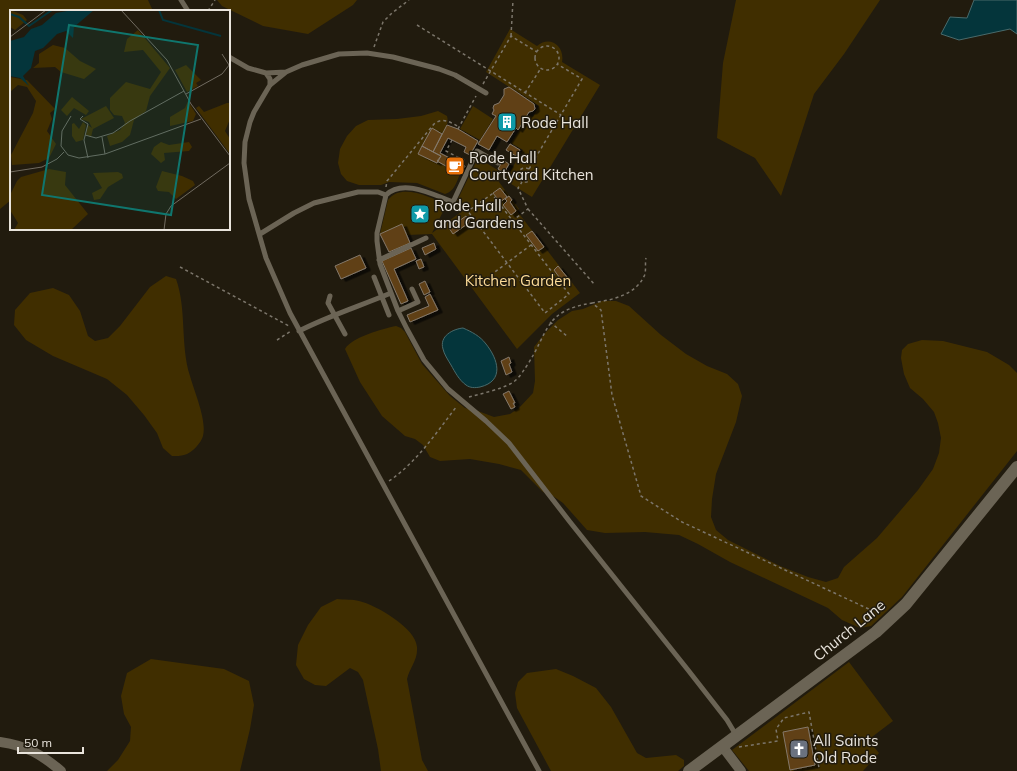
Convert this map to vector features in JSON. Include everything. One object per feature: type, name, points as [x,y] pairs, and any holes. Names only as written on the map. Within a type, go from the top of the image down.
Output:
[{"type":"street","name":"Church Lane","points":[[689,771],[876,632],[906,604],[1017,467]]},
{"type":"street","points":[[0,742],[18,745],[33,751],[61,771]]},
{"type":"street","points":[[722,746],[742,771]]},
{"type":"lane","points":[[181,0],[187,10]]},
{"type":"lane","points":[[486,93],[455,75],[439,69],[393,57],[372,54],[339,54],[302,64],[286,72],[270,85],[254,112],[247,132],[244,153],[246,184],[266,258],[299,331],[540,771]]},
{"type":"lane","points":[[230,58],[248,68],[266,73],[286,72]]},
{"type":"lane","points":[[266,73],[270,79],[270,85]]},
{"type":"lane","points":[[498,163],[477,151],[453,202],[413,188],[396,188],[386,195],[377,233],[377,242],[379,260],[398,311],[424,360],[444,385],[461,401],[486,420],[509,442],[570,522],[697,681],[727,720],[736,735]]},
{"type":"lane","points":[[260,234],[294,212],[314,203],[358,192],[378,192],[386,195]]},
{"type":"lane","points":[[379,260],[426,238]]},
{"type":"lane","points":[[374,277],[389,315]]},
{"type":"lane","points":[[398,311],[418,302],[412,289]]},
{"type":"lane","points":[[299,331],[320,320],[335,316],[391,293]]},
{"type":"lane","points":[[330,296],[328,303],[345,334]]},
{"type":"path","points":[[209,10],[215,0]]},
{"type":"path","points":[[372,54],[377,37],[384,22],[392,13],[409,0]]},
{"type":"path","points":[[386,195],[387,181],[434,124],[439,120],[446,120],[458,128],[511,36],[513,0]]},
{"type":"path","points":[[418,25],[560,115]]},
{"type":"path","points":[[511,36],[537,52]]},
{"type":"path","points":[[545,46],[556,50],[559,57],[555,67],[548,70],[541,68],[536,61],[537,52],[545,46]]},
{"type":"path","points":[[529,169],[582,79],[557,64]]},
{"type":"path","points":[[526,93],[541,68]]},
{"type":"path","points":[[452,140],[446,151],[471,164]]},
{"type":"path","points":[[457,162],[459,158]]},
{"type":"path","points":[[522,182],[519,178],[519,172],[524,168],[529,169]]},
{"type":"path","points":[[522,182],[531,180],[532,173],[529,169]]},
{"type":"path","points":[[522,182],[518,188],[528,209],[594,284]]},
{"type":"path","points":[[453,202],[466,208],[468,211],[544,313],[569,294],[492,194],[468,211]]},
{"type":"path","points":[[512,221],[528,209]]},
{"type":"path","points":[[476,286],[531,245]]},
{"type":"path","points":[[383,485],[402,472],[420,454],[461,401],[510,384],[522,373],[550,322],[561,313],[569,308],[614,299],[629,293],[638,286],[645,273],[646,258]]},
{"type":"path","points":[[180,267],[294,329],[277,340]]},
{"type":"path","points":[[592,303],[601,310],[612,395],[641,496],[682,522],[873,611]]},
{"type":"path","points":[[550,322],[568,337]]},
{"type":"path","points":[[722,746],[739,747],[778,741],[776,729],[784,718],[809,712],[819,768]]},
{"type":"green space","points":[[0,0],[148,0],[153,10],[10,10],[10,201],[0,209]]},
{"type":"green space","points":[[217,0],[357,0],[353,5],[308,34],[263,26],[222,6]]},
{"type":"green space","points":[[736,0],[880,0],[844,54],[814,94],[781,196],[755,158],[717,138],[723,63]]},
{"type":"green space","points":[[510,29],[537,46],[547,42],[556,44],[561,51],[562,62],[600,85],[532,197],[505,180],[523,150],[511,143],[529,115],[533,117],[539,106],[486,72]]},
{"type":"green space","points":[[473,106],[493,119],[480,140],[460,129]]},
{"type":"green space","points":[[438,111],[447,116],[448,121],[446,128],[442,134],[432,128],[418,154],[436,163],[437,161],[460,174],[455,186],[448,193],[445,194],[417,183],[389,182],[381,185],[359,185],[347,181],[341,174],[338,163],[340,149],[347,136],[356,126],[368,120],[421,116]]},
{"type":"green space","name":"Kitchen Garden","points":[[478,158],[501,172],[499,182],[519,209],[517,211],[580,293],[552,314],[517,349],[432,234],[407,235],[402,224],[380,234],[388,200],[400,192],[425,195],[447,204],[432,233],[468,207],[457,201]]},
{"type":"green space","points":[[166,276],[176,279],[179,291],[187,364],[200,406],[204,429],[202,439],[196,447],[187,454],[178,456],[172,456],[163,448],[157,433],[144,415],[127,395],[107,379],[53,356],[26,340],[14,325],[15,310],[30,293],[53,288],[69,295],[80,311],[88,336],[95,341],[108,338],[120,326],[150,287]]},
{"type":"green space","points":[[602,301],[616,301],[629,306],[661,335],[686,354],[707,366],[727,374],[738,384],[742,396],[736,422],[716,474],[711,517],[716,530],[728,540],[780,566],[808,577],[826,582],[838,578],[844,567],[877,538],[918,490],[933,469],[939,453],[941,438],[938,423],[934,412],[923,399],[910,388],[904,374],[901,358],[902,350],[908,344],[922,340],[943,341],[987,352],[1009,365],[1017,373],[1017,451],[902,597],[871,626],[860,628],[842,620],[828,608],[730,562],[679,535],[645,532],[605,533],[587,530],[563,503],[553,496],[543,492],[521,470],[499,464],[470,459],[440,461],[430,457],[423,445],[415,439],[405,436],[382,416],[360,382],[345,349],[354,341],[368,334],[396,326],[401,328],[405,332],[422,364],[450,396],[465,408],[494,417],[510,414],[519,408],[533,393],[535,381],[534,347],[545,333],[558,320],[572,311],[583,309]]},
{"type":"green space","points":[[337,599],[357,600],[385,612],[403,625],[415,640],[417,652],[407,679],[422,760],[428,771],[381,771],[378,749],[363,680],[358,672],[350,668],[326,686],[315,685],[304,679],[296,665],[298,645],[308,625],[321,607]]},
{"type":"green space","points":[[151,659],[224,669],[249,681],[254,705],[240,771],[107,771],[118,760],[130,741],[131,727],[124,714],[121,696],[127,673]]},
{"type":"green space","points":[[849,662],[893,721],[868,740],[879,753],[863,771],[749,771],[732,750]]},
{"type":"green space","points":[[556,669],[596,688],[611,707],[637,753],[646,758],[676,755],[684,760],[684,766],[678,771],[551,771],[517,708],[515,693],[518,682],[527,673]]},
{"type":"water","points":[[974,0],[1017,0],[1017,34],[1010,29],[959,40],[941,34],[950,17],[967,18]]},
{"type":"water","points":[[463,328],[476,334],[484,341],[494,356],[497,369],[496,375],[488,384],[480,387],[474,388],[468,386],[459,378],[444,351],[442,344],[445,337],[455,330]]},
{"type":"building","name":"Rode Hall","points":[[509,87],[534,104],[535,109],[529,112],[518,130],[516,128],[507,142],[497,136],[489,150],[478,144],[496,116],[492,114],[494,105],[499,103],[504,95],[504,89]]},
{"type":"building","points":[[447,125],[458,129],[478,141],[470,155],[464,152],[466,147],[448,138],[440,153],[465,166],[460,174],[437,161],[441,156],[433,152]]},
{"type":"building","points":[[432,128],[442,134],[433,152],[422,146]]},
{"type":"building","points":[[510,144],[520,150],[516,156],[506,150]]},
{"type":"building","points":[[422,146],[441,156],[437,163],[418,154]]},
{"type":"building","points":[[503,160],[509,164],[504,173],[498,169]]},
{"type":"building","points":[[500,188],[507,197],[500,202],[493,193]]},
{"type":"building","points":[[509,196],[512,200],[510,202],[516,211],[511,215],[503,205],[507,201],[505,199]]},
{"type":"building","points":[[466,216],[470,222],[453,234],[449,228]]},
{"type":"building","points":[[402,224],[410,243],[389,252],[380,234]]},
{"type":"building","points":[[532,231],[544,247],[538,251],[526,235]]},
{"type":"building","points":[[434,243],[436,249],[425,255],[422,248]]},
{"type":"building","points":[[411,248],[416,259],[394,269],[408,301],[401,304],[382,261]]},
{"type":"building","points":[[360,255],[366,268],[341,279],[335,266]]},
{"type":"building","points":[[421,259],[424,267],[419,269],[416,261]]},
{"type":"building","points":[[558,266],[567,277],[562,281],[554,270]]},
{"type":"building","points":[[425,281],[430,292],[424,295],[419,284]]},
{"type":"building","points":[[430,294],[438,310],[410,322],[407,315],[429,306],[425,297]]},
{"type":"building","points":[[509,357],[511,363],[509,364],[512,372],[506,375],[501,361]]},
{"type":"building","points":[[509,391],[515,403],[513,403],[515,407],[511,409],[503,394]]},
{"type":"building","name":"All Saints Old Rode","points":[[808,727],[815,765],[790,770],[783,732]]},
{"type":"place","name":"Rode Hall","points":[[507,122]]},
{"type":"place","name":"Rode Hall Courtyard Kitchen","points":[[455,166]]},
{"type":"place","name":"Rode Hall and Gardens","points":[[420,214]]},
{"type":"place","name":"All Saints Old Rode","points":[[799,749]]}]
